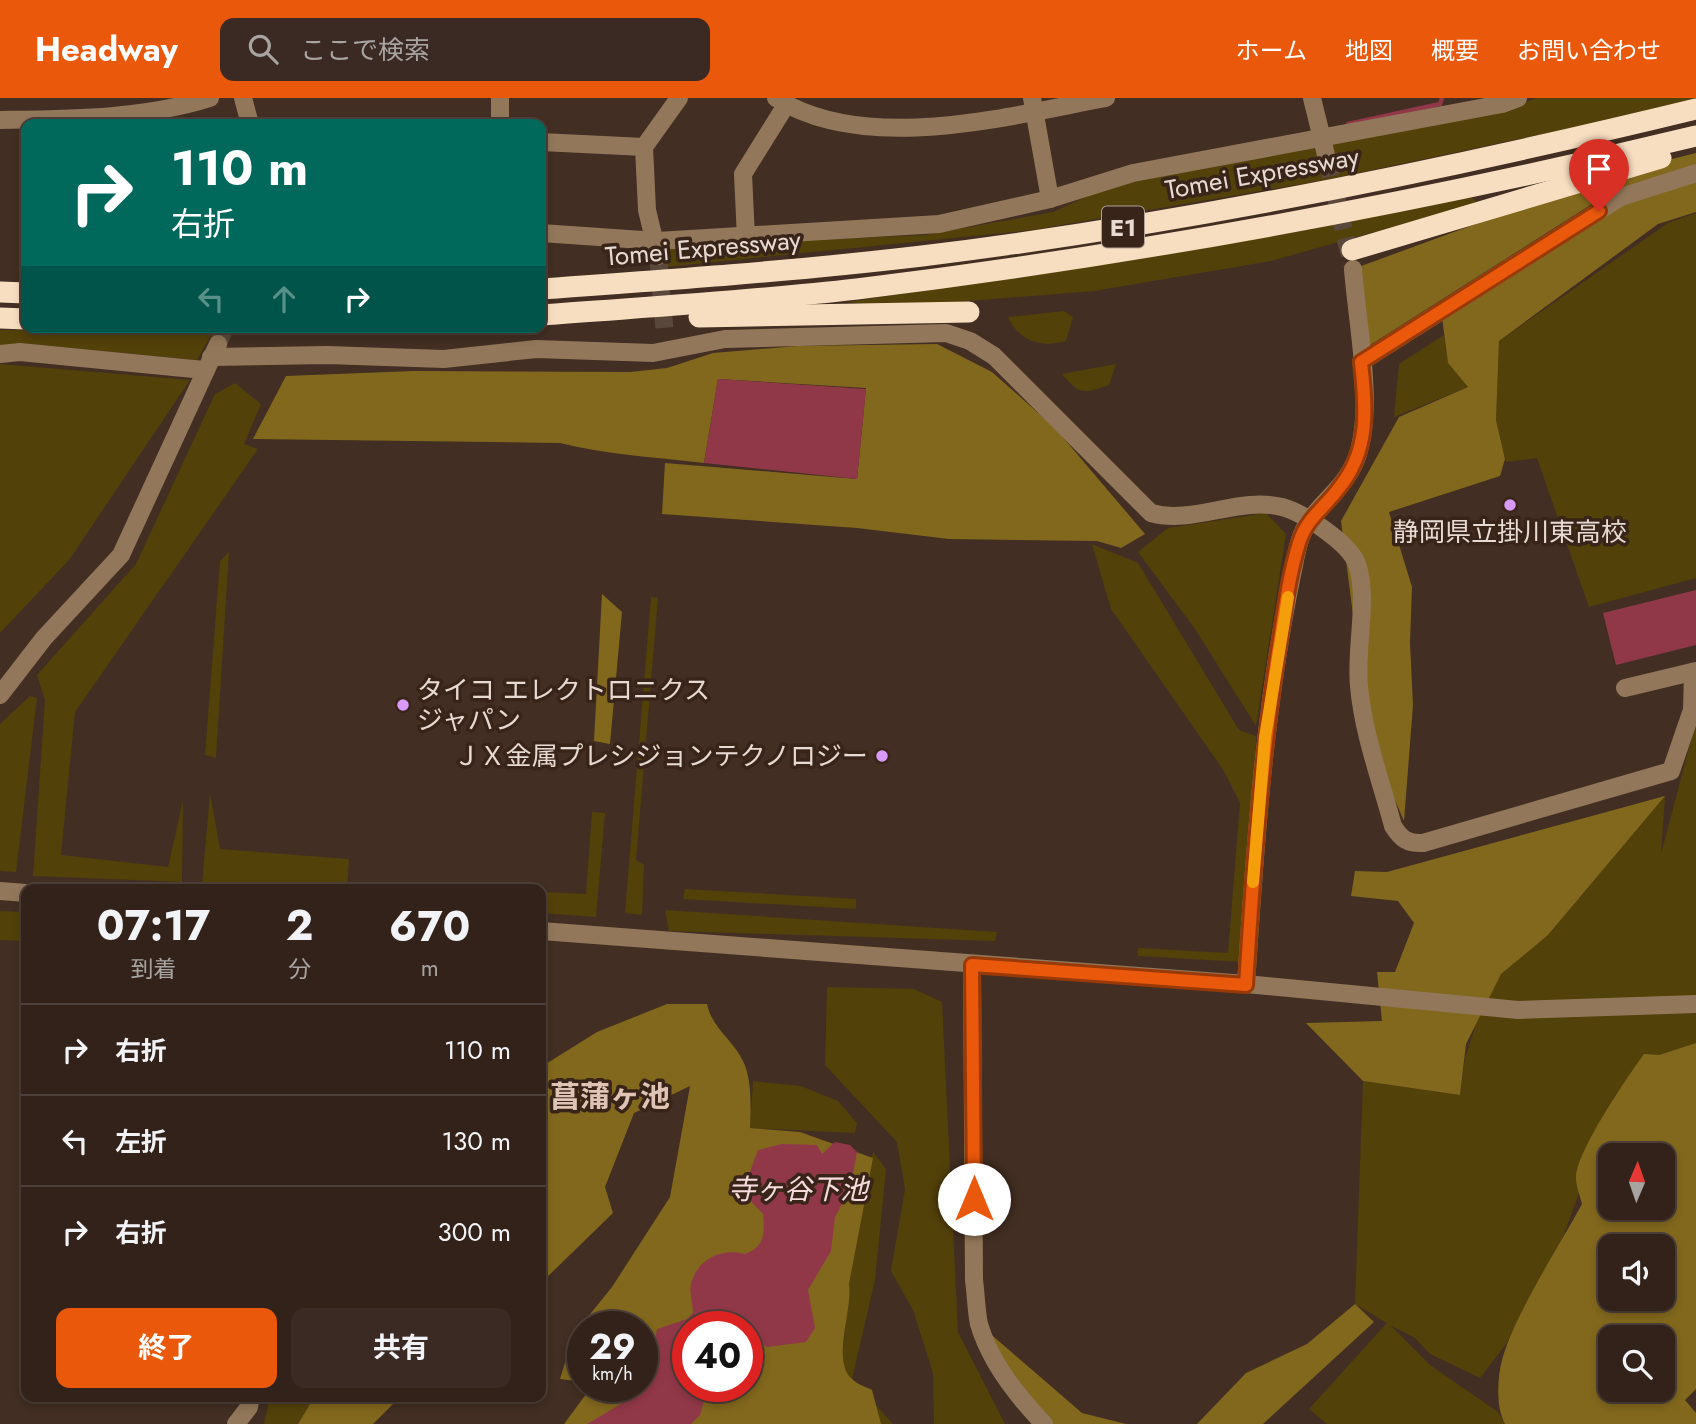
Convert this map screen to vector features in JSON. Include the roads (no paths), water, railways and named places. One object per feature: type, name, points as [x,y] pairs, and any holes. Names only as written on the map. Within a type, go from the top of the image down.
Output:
[{"type":"highway","name":"Tomei Expressway","points":[[546,289],[923,255],[1207,214],[1474,162],[1696,109]]},
{"type":"highway","name":"Tomei Expressway","points":[[546,317],[855,289],[1124,252],[1325,217],[1696,136]]},
{"type":"highway","points":[[1352,259],[1696,147]]},
{"type":"highway","points":[[546,279],[648,281]]},
{"type":"highway","points":[[0,292],[21,293]]},
{"type":"highway","points":[[546,317],[970,312]]},
{"type":"highway","points":[[0,318],[21,319]]},
{"type":"street","points":[[30,119],[121,116],[185,106],[210,98]]},
{"type":"street","points":[[243,98],[249,119]]},
{"type":"street","points":[[500,98],[500,119]]},
{"type":"street","points":[[658,248],[648,210],[643,147],[679,98]]},
{"type":"street","points":[[746,237],[743,174],[781,101],[876,128],[931,128],[1033,105],[1106,98]]},
{"type":"street","points":[[1312,98],[1327,159]]},
{"type":"street","points":[[546,234],[658,248],[746,237],[939,224],[1050,200],[1133,173],[1518,98]]},
{"type":"street","points":[[1033,105],[1050,200]]},
{"type":"street","points":[[0,120],[21,119]]},
{"type":"street","points":[[546,142],[643,147]]},
{"type":"street","points":[[1361,362],[1621,197],[1696,173]]},
{"type":"street","points":[[1246,985],[1265,737],[1291,576],[1299,542],[1309,521],[1340,488],[1359,451],[1367,411],[1352,259]]},
{"type":"street","points":[[0,354],[20,352],[211,357],[327,355],[444,359],[536,349],[653,354],[666,343],[946,332],[970,341],[994,356],[1150,513],[1167,518],[1267,505],[1284,508],[1343,544],[1356,563],[1361,582],[1358,680],[1364,720],[1393,826],[1401,837],[1411,844],[1423,843],[1671,771],[1692,710],[1694,671],[1625,688]]},
{"type":"street","points":[[0,695],[44,638],[121,555],[211,357]]},
{"type":"street","points":[[0,891],[21,893]]},
{"type":"street","points":[[546,931],[1246,985],[1518,1010],[1696,1004]]},
{"type":"street","points":[[972,965],[974,1280],[979,1324],[1002,1371],[1022,1401],[1044,1424]]},
{"type":"street","points":[[236,1424],[250,1402]]},
{"type":"water","points":[[718,379],[866,389],[857,479],[704,463]]},
{"type":"water","points":[[1696,590],[1696,645],[1616,665],[1603,613]]},
{"type":"water","name":"寺ヶ谷下池","points":[[835,1142],[850,1145],[857,1152],[850,1190],[835,1217],[831,1251],[808,1290],[815,1328],[806,1342],[767,1347],[763,1345],[763,1311],[693,1311],[691,1287],[699,1268],[712,1257],[728,1252],[745,1254],[760,1243],[764,1227],[763,1214],[746,1196],[745,1185],[758,1150],[782,1144],[817,1145],[822,1154]]},
{"type":"water","name":"寺ヶ谷下池","points":[[672,1324],[672,1402],[704,1402],[700,1415],[691,1424],[587,1424],[624,1402],[658,1402],[658,1329]]},
{"type":"waterway","points":[[1348,124],[1440,104],[1442,98]]},
{"type":"tunnel","points":[[1327,159],[1352,265]]},
{"type":"tunnel","points":[[658,256],[665,335]]},
{"type":"tunnel","points":[[218,344],[223,333]]},
{"type":"place","name":"静岡県立掛川東高校","points":[[1510,505]]},
{"type":"place","name":"タイコ エレクトロニクス ジャパン","points":[[403,705]]},
{"type":"place","name":"ＪＸ金属プレシジョンテクノロジー","points":[[882,756]]},
{"type":"district","name":"菖蒲ヶ池","points":[[610,1096]]}]
